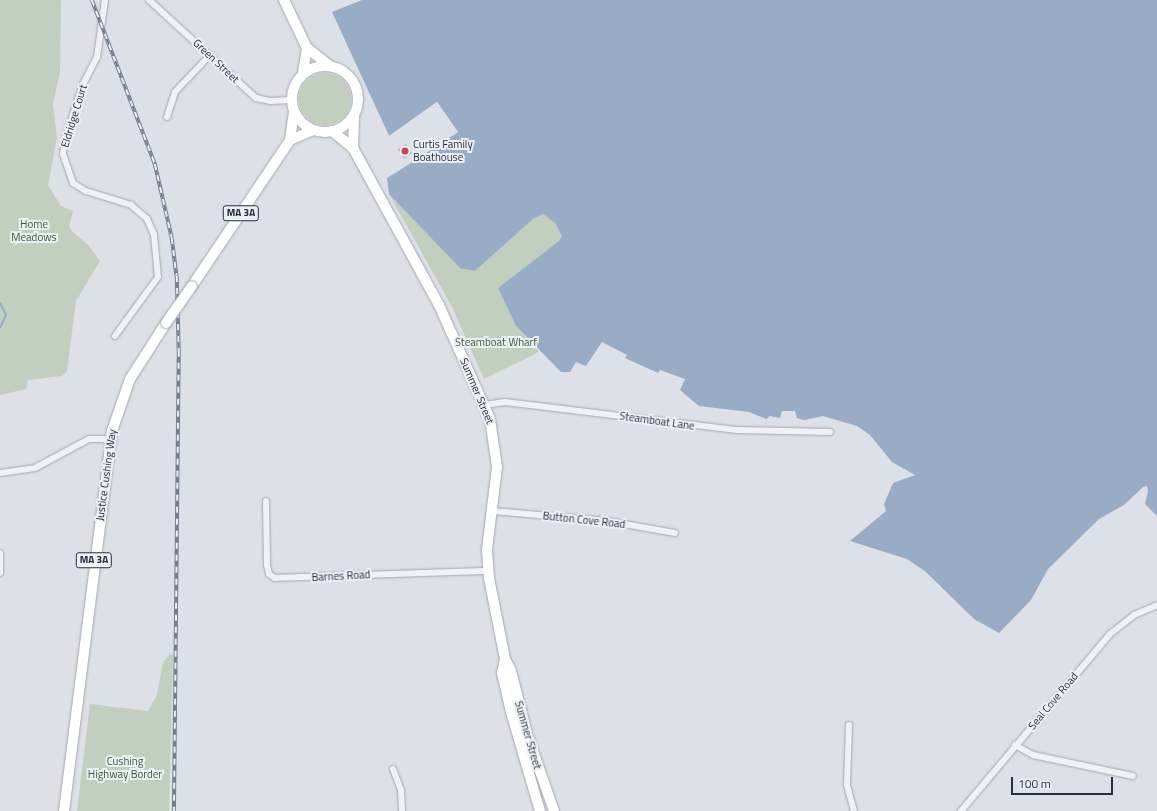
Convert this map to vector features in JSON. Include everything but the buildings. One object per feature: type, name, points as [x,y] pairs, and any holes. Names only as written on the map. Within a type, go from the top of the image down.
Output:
[{"type":"main road","points":[[284,0],[306,48],[330,66],[345,73],[356,87],[358,101],[354,114],[353,148]]},
{"type":"main road","points":[[291,100],[296,82],[303,73],[306,48]]},
{"type":"main road","points":[[303,73],[330,66]]},
{"type":"main road","name":"MA 3A","points":[[291,100],[294,112]]},
{"type":"main road","points":[[294,112],[313,130]]},
{"type":"main road","name":"Justice Cushing Way","points":[[64,811],[110,440],[130,379],[166,323],[290,140],[294,112]]},
{"type":"main road","points":[[290,140],[313,130],[332,131],[354,114]]},
{"type":"main road","name":"Summer Street","points":[[332,131],[353,148],[439,305],[484,405],[496,449],[488,570],[505,659],[511,671],[528,737],[554,811]]},
{"type":"main road","name":"Summer Street","points":[[505,659],[502,673],[510,712],[540,811]]},
{"type":"street","name":"Eldridge Court","points":[[105,0],[96,57],[83,84],[65,138],[63,154],[73,183],[86,191],[131,205],[147,219],[154,234],[158,277],[115,336]]},
{"type":"street","name":"Green Street","points":[[148,0],[256,98],[268,101],[291,100]]},
{"type":"street","points":[[166,117],[175,92],[210,55]]},
{"type":"street","name":"Steamboat Lane","points":[[484,405],[505,402],[730,429],[830,432]]},
{"type":"street","points":[[0,473],[35,468],[89,439],[110,440]]},
{"type":"street","name":"Barnes Road","points":[[266,501],[267,565],[269,574],[275,578],[488,570]]},
{"type":"street","name":"Button Cove Road","points":[[493,511],[607,521],[675,533]]},
{"type":"street","points":[[0,554],[0,573]]},
{"type":"street","name":"Seal Cove Road","points":[[961,811],[1015,745],[1115,630],[1134,615],[1157,606]]},
{"type":"street","points":[[849,725],[847,784],[854,811]]},
{"type":"street","points":[[1015,745],[1033,755],[1133,776]]},
{"type":"street","points":[[393,769],[401,790],[402,811]]},
{"type":"green space","name":"Home Meadows","points":[[0,0],[61,0],[60,72],[53,104],[57,138],[48,185],[61,206],[73,211],[69,226],[72,231],[89,246],[100,261],[76,301],[67,371],[62,376],[28,380],[26,389],[0,395]]},
{"type":"green space","points":[[320,73],[330,73],[339,77],[347,85],[351,94],[351,104],[347,113],[339,121],[330,125],[320,125],[311,121],[303,113],[299,104],[299,94],[303,85],[311,77]]},
{"type":"green space","name":"Steamboat Wharf","points":[[389,194],[460,267],[475,271],[533,219],[543,214],[555,223],[562,235],[559,241],[498,288],[516,326],[539,352],[484,379],[452,307]]},
{"type":"green space","name":"Cushing Highway Border","points":[[170,654],[173,655],[169,811],[77,811],[90,704],[148,711],[157,695],[163,662]]},
{"type":"water","points":[[362,0],[1157,0],[1157,516],[1145,504],[1148,491],[1147,486],[1143,487],[1124,505],[1099,519],[1048,569],[1031,600],[999,633],[974,619],[926,572],[907,559],[850,541],[886,511],[884,504],[893,483],[915,475],[892,462],[870,435],[857,426],[823,416],[804,420],[797,418],[795,411],[782,411],[780,418],[770,416],[766,419],[749,412],[699,406],[680,390],[685,379],[660,370],[658,373],[625,358],[627,355],[602,342],[586,366],[576,362],[570,372],[561,372],[516,326],[498,288],[559,241],[562,236],[555,223],[543,214],[533,219],[475,271],[460,268],[389,194],[387,178],[458,132],[437,102],[389,136],[332,12]]},
{"type":"pier","points":[[365,84],[389,136],[437,102],[458,132],[385,180],[455,132],[436,105],[389,138]]},
{"type":"waterway","points":[[0,303],[6,315],[0,328]]},
{"type":"railway","points":[[92,0],[155,164],[172,238],[177,276],[179,351],[174,811]]},
{"type":"place","name":"Curtis Family Boathouse","points":[[405,151]]}]
